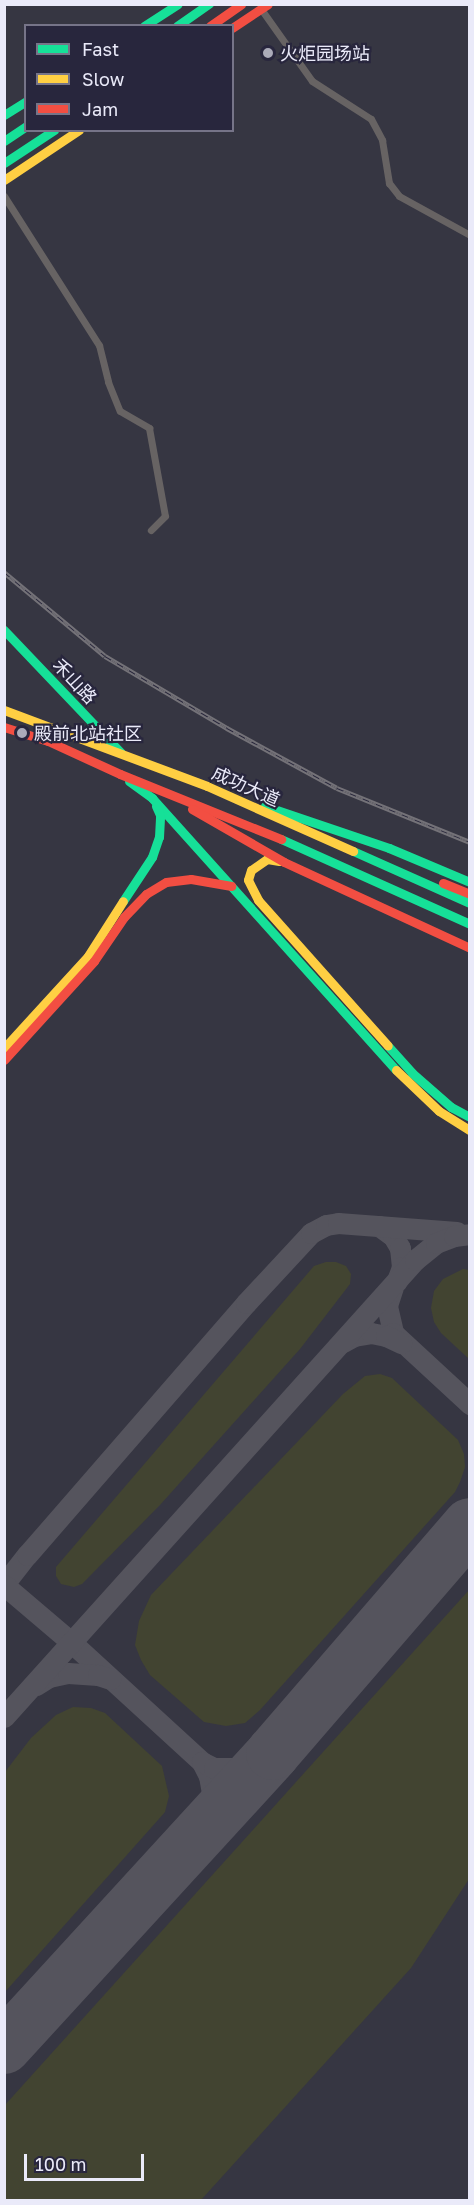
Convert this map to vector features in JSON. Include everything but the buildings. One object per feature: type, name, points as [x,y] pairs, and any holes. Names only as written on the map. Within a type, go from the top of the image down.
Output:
[{"type":"main road","points":[[147,24],[178,4]]},
{"type":"main road","points":[[180,24],[209,4]]},
{"type":"main road","points":[[213,24],[242,4]]},
{"type":"main road","points":[[234,27],[264,7]]},
{"type":"main road","points":[[4,116],[24,102]]},
{"type":"main road","points":[[4,141],[24,127]]},
{"type":"main road","points":[[4,163],[51,132]]},
{"type":"main road","points":[[4,180],[76,132]]},
{"type":"main road","name":"禾山路","points":[[4,630],[122,754]]},
{"type":"main road","name":"成功大道","points":[[4,710],[207,786],[470,903]]},
{"type":"main road","name":"成功大道","points":[[4,727],[48,741],[120,774],[270,834],[470,926]]},
{"type":"main road","points":[[120,774],[152,798],[411,1087],[439,1111],[470,1130]]},
{"type":"main road","points":[[207,786],[389,848],[470,882]]},
{"type":"main road","name":"成功大道","points":[[154,788],[284,862],[470,948]]},
{"type":"main road","points":[[4,1048],[88,956],[152,857],[159,837],[160,815],[152,798]]},
{"type":"main road","points":[[260,811],[470,894]]},
{"type":"main road","points":[[284,862],[267,859],[251,870],[248,880],[258,900],[412,1073],[451,1107],[470,1117]]},
{"type":"main road","points":[[4,1060],[94,961],[124,917],[146,894],[166,882],[191,879],[231,886]]},
{"type":"street","points":[[264,7],[312,81],[371,119],[382,140],[389,183],[399,196],[470,235]]},
{"type":"street","points":[[4,196],[99,345],[108,382],[120,411],[148,428],[165,516],[151,530]]},
{"type":"green space","points":[[336,1262],[346,1266],[351,1274],[350,1284],[300,1349],[160,1505],[82,1584],[74,1587],[61,1584],[56,1576],[56,1567],[314,1266]]},
{"type":"green space","points":[[463,1269],[469,1270],[469,1359],[441,1333],[434,1322],[431,1308],[434,1291],[443,1279]]},
{"type":"green space","points":[[380,1374],[392,1378],[458,1440],[464,1454],[465,1467],[455,1492],[260,1710],[245,1723],[226,1726],[204,1722],[150,1675],[141,1660],[135,1645],[139,1621],[151,1595],[343,1394],[365,1376]]},
{"type":"green space","points":[[469,1590],[469,1879],[411,1968],[201,2200],[5,2200],[5,2105]]},
{"type":"green space","points":[[73,1707],[91,1708],[105,1713],[162,1766],[169,1796],[165,1812],[5,1992],[5,1772],[31,1738],[56,1715]]},
{"type":"taxiway","points":[[4,1584],[246,1303],[311,1233],[326,1225],[338,1223],[457,1232]]},
{"type":"taxiway","points":[[379,1226],[393,1236],[400,1248],[402,1267],[397,1281]]},
{"type":"taxiway","points":[[4,1717],[415,1260],[436,1243],[454,1236],[470,1234]]},
{"type":"taxiway","points":[[393,1287],[387,1306],[393,1333],[470,1404]]},
{"type":"taxiway","points":[[343,1342],[354,1336],[371,1333],[386,1336],[401,1343]]},
{"type":"taxiway","points":[[460,1535],[470,1525]]},
{"type":"taxiway","points":[[4,1585],[71,1642],[202,1762]]},
{"type":"taxiway","points":[[36,1685],[49,1677],[68,1673],[98,1675],[110,1679]]},
{"type":"taxiway","points":[[205,1827],[211,1810],[212,1793],[209,1776],[202,1762],[214,1768],[238,1768],[259,1761],[273,1753]]},
{"type":"runway","points":[[4,2047],[273,1753],[470,1525]]},
{"type":"railway","points":[[4,572],[105,656],[227,728],[337,788],[470,842]]},
{"type":"traffic: fast","points":[[147,24],[178,4]]},
{"type":"traffic: fast","points":[[180,24],[209,4]]},
{"type":"traffic: fast","points":[[4,115],[24,102]]},
{"type":"traffic: fast","points":[[4,141],[24,127]]},
{"type":"traffic: fast","points":[[4,163],[51,132]]},
{"type":"traffic: fast","points":[[4,630],[121,753]]},
{"type":"traffic: fast","points":[[129,781],[152,798],[396,1070]]},
{"type":"traffic: fast","points":[[123,901],[152,857],[159,837],[160,815],[156,806]]},
{"type":"traffic: fast","points":[[265,806],[389,848],[470,882]]},
{"type":"traffic: fast","points":[[281,839],[470,924]]},
{"type":"traffic: fast","points":[[353,851],[470,903]]},
{"type":"traffic: fast","points":[[388,1046],[412,1073],[451,1107],[470,1117]]},
{"type":"traffic: slow","points":[[4,180],[76,132]]},
{"type":"traffic: slow","points":[[4,710],[207,786],[353,851]]},
{"type":"traffic: slow","points":[[279,861],[267,859],[251,870],[248,880],[258,900],[388,1046]]},
{"type":"traffic: slow","points":[[4,1048],[88,956],[123,901]]},
{"type":"traffic: slow","points":[[396,1070],[439,1111],[470,1130]]},
{"type":"traffic: jam","points":[[213,24],[241,4]]},
{"type":"traffic: jam","points":[[234,27],[268,4]]},
{"type":"traffic: jam","points":[[4,727],[48,741],[120,774],[281,839]]},
{"type":"traffic: jam","points":[[192,809],[284,862],[470,948]]},
{"type":"traffic: jam","points":[[4,1060],[94,961],[124,917],[146,894],[166,882],[191,879],[231,886]]},
{"type":"traffic: jam","points":[[443,883],[470,894]]},
{"type":"place","name":"火炬园场站","points":[[268,53]]},
{"type":"place","name":"殿前北站社区","points":[[22,733]]}]
